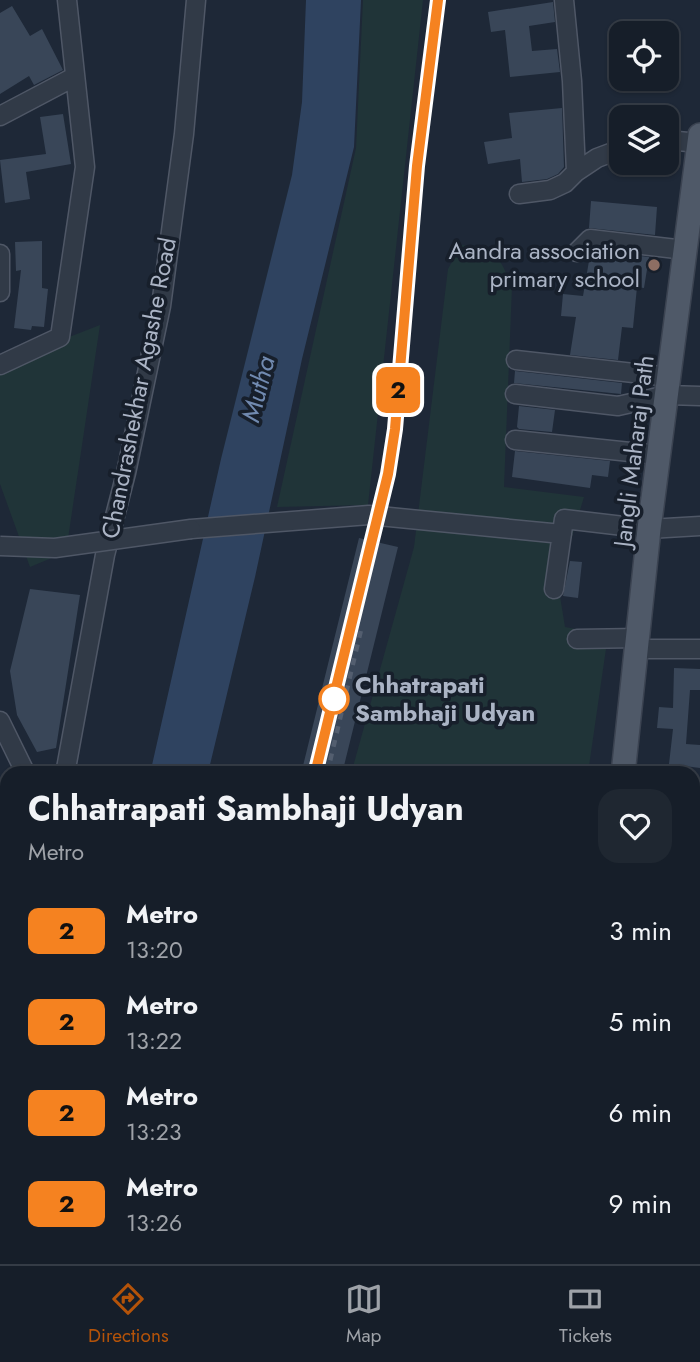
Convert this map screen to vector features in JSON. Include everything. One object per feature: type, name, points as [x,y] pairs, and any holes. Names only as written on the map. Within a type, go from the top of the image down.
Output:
[{"type":"main road","name":"Jangli Maharaj Path","points":[[624,766],[649,529],[685,250],[696,188],[699,139]]},
{"type":"street","points":[[0,365],[60,337],[85,167],[67,0]]},
{"type":"street","name":"Chandrashekhar Agashe Road","points":[[66,766],[105,555],[126,473],[161,306],[184,134],[196,0]]},
{"type":"street","points":[[564,0],[572,81],[576,172]]},
{"type":"street","points":[[0,116],[74,77]]},
{"type":"street","points":[[679,140],[699,139]]},
{"type":"street","points":[[519,194],[550,190],[565,183],[597,158],[609,154]]},
{"type":"street","points":[[577,252],[590,239],[685,250]]},
{"type":"street","points":[[0,254],[0,292]]},
{"type":"street","points":[[569,354],[669,379],[700,396]]},
{"type":"street","points":[[516,360],[669,379]]},
{"type":"street","points":[[515,394],[618,406],[669,379]]},
{"type":"street","points":[[515,440],[659,455]]},
{"type":"street","points":[[0,546],[55,548],[191,529],[369,515],[562,534]]},
{"type":"street","points":[[554,589],[564,519],[649,529],[700,526]]},
{"type":"street","points":[[577,639],[700,649]]},
{"type":"street","points":[[0,721],[22,766]]},
{"type":"green space","points":[[363,0],[423,0],[368,505],[277,507],[356,148]]},
{"type":"green space","points":[[461,245],[482,248],[490,251],[500,261],[512,287],[504,487],[584,497],[565,560],[549,559],[544,593],[560,596],[565,627],[608,635],[589,766],[353,766],[414,547],[448,269]]},
{"type":"green space","points":[[100,325],[66,552],[30,567],[0,484],[0,364]]},
{"type":"water","name":"Mutha","points":[[306,0],[361,0],[354,147],[302,359],[255,577],[210,766],[152,766],[221,459],[292,175],[302,102]]},
{"type":"building","points":[[553,2],[555,22],[529,26],[532,51],[557,49],[560,72],[510,77],[505,30],[491,32],[488,12]]},
{"type":"building","points":[[12,6],[30,36],[42,29],[63,70],[34,85],[29,76],[0,94],[0,13]]},
{"type":"building","points":[[562,108],[564,167],[558,174],[547,179],[522,182],[520,159],[488,164],[484,142],[512,138],[509,113]]},
{"type":"building","points":[[63,114],[71,164],[26,172],[30,199],[5,203],[0,160],[46,154],[40,117]]},
{"type":"building","points":[[591,201],[657,207],[655,235],[589,228]]},
{"type":"building","points":[[42,241],[42,288],[48,289],[44,327],[32,326],[31,330],[14,328],[21,270],[16,271],[15,242]]},
{"type":"building","points":[[594,251],[649,257],[644,288],[637,287],[633,328],[622,327],[618,360],[570,355],[576,317],[561,316],[563,294],[583,296],[590,255]]},
{"type":"building","points":[[515,371],[622,383],[621,394],[514,383]]},
{"type":"building","points":[[519,406],[555,410],[552,432],[519,429]]},
{"type":"building","points":[[515,451],[610,461],[608,477],[592,475],[590,488],[512,477]]},
{"type":"building","points":[[359,538],[398,547],[344,766],[303,766]]},
{"type":"building","points":[[570,561],[582,562],[578,598],[563,596]]},
{"type":"building","points":[[30,589],[80,595],[56,748],[37,752],[17,715],[10,671]]},
{"type":"building","points":[[674,668],[700,669],[700,690],[690,690],[686,744],[700,745],[700,766],[669,764],[673,729],[657,728],[659,707],[673,708]]},
{"type":"railway","points":[[317,766],[388,474],[395,429],[417,166],[438,0]]},
{"type":"railway","points":[[329,766],[361,630]]},
{"type":"metro line","name":"2","points":[[317,766],[388,474],[395,429],[417,166],[438,0]]},
{"type":"place","name":"Aandra association primary school","points":[[654,265]]},
{"type":"place","name":"Chhatrapati Sambhaji Udyan","points":[[334,699]]}]
